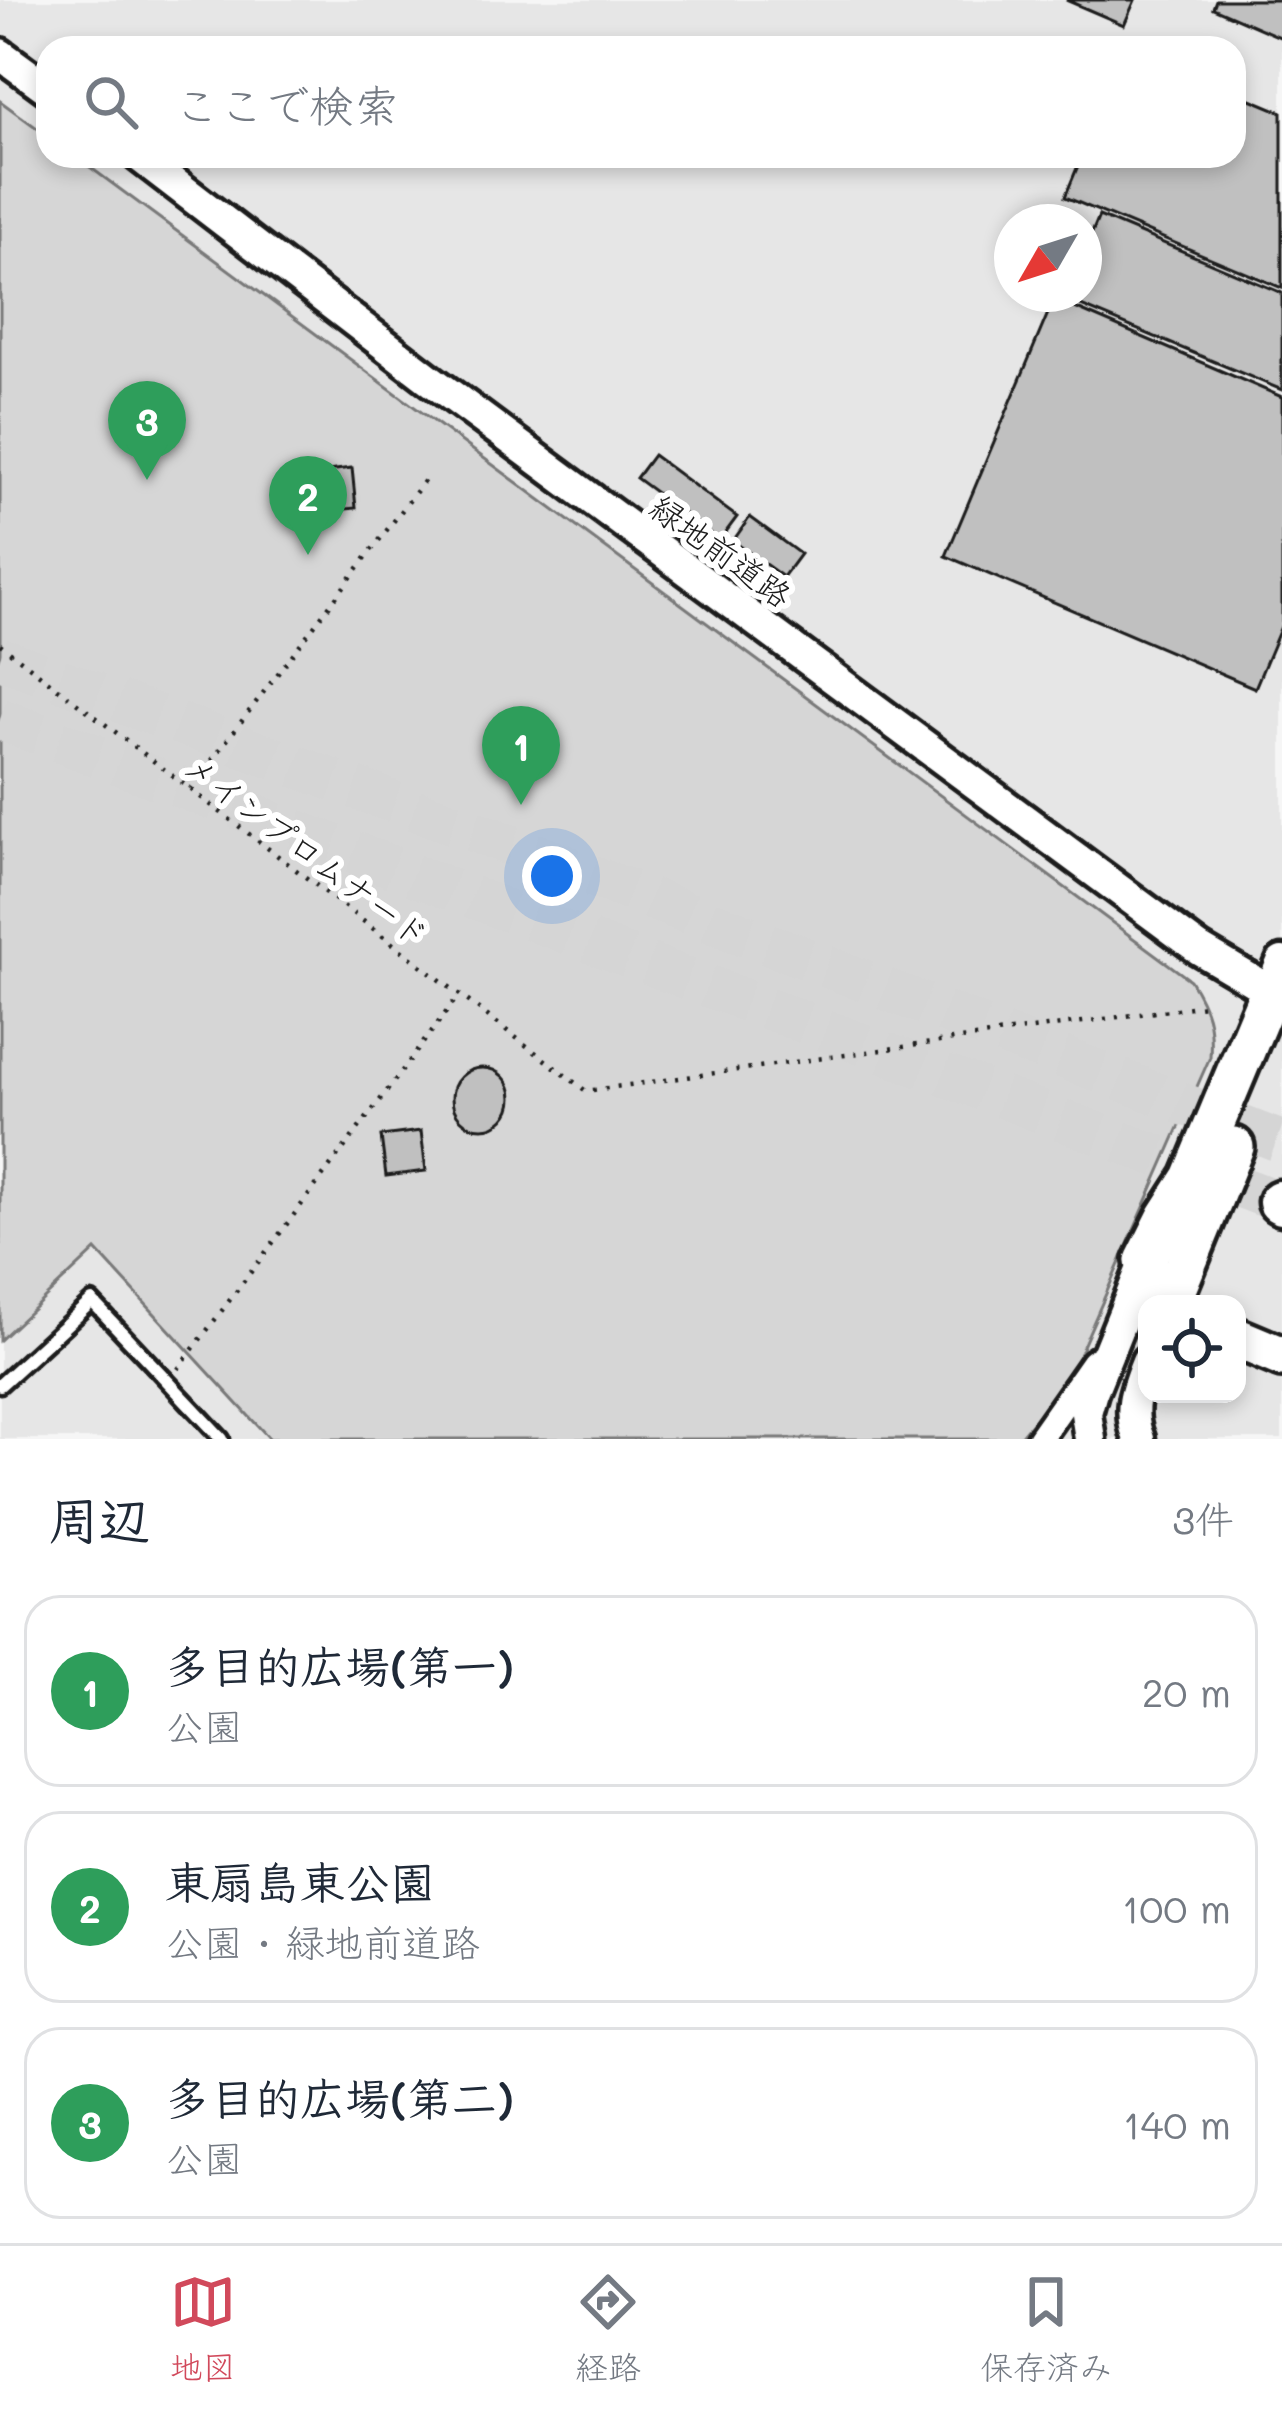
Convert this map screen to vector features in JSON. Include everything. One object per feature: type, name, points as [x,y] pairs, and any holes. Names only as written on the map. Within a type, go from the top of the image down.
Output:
[{"type":"highway","points":[[1164,1295],[1145,1262],[1192,1178],[1278,983]]},
{"type":"highway","points":[[1173,1295],[1282,1032]]},
{"type":"highway","points":[[1246,1342],[1282,1357]]},
{"type":"street","points":[[0,54],[36,80]]},
{"type":"street","name":"緑地前道路","points":[[155,168],[432,381],[1198,949],[1278,983]]},
{"type":"street","points":[[1090,1439],[1086,1413],[1092,1392],[1145,1262]]},
{"type":"street","points":[[1039,1439],[1093,1362],[1110,1351]]},
{"type":"street","points":[[1138,1382],[1132,1410],[1138,1439]]},
{"type":"lane","points":[[0,1385],[92,1301],[222,1439]]},
{"type":"path","points":[[190,789],[425,480]]},
{"type":"path","name":"メインプロムナード","points":[[0,644],[586,1091],[1205,1005]]},
{"type":"path","points":[[170,1381],[459,995]]},
{"type":"shaded area","points":[[0,0],[1282,0],[1282,1439],[0,1439]]},
{"type":"shaded area","points":[[0,101],[36,127],[36,168],[91,168],[1190,980],[1208,1017],[1210,1057],[1069,1378],[1018,1439],[270,1439],[96,1250],[0,1340]]},
{"type":"building","points":[[1066,0],[1135,0],[1124,25]]},
{"type":"building","points":[[1216,0],[1282,0],[1282,38],[1213,8]]},
{"type":"building","points":[[1246,97],[1282,112],[1282,288],[1102,213],[1102,204],[1082,204],[1065,197],[1077,168],[1246,168]]},
{"type":"building","points":[[1102,217],[1282,293],[1282,390],[1095,312],[1102,312]]},
{"type":"building","points":[[1049,312],[1084,312],[1282,397],[1282,624],[1255,688],[946,556]]},
{"type":"building","points":[[653,455],[737,517],[720,540],[636,478]]},
{"type":"building","points":[[352,468],[356,508],[315,512],[311,473]]},
{"type":"building","points":[[750,517],[800,554],[783,577],[733,541]]},
{"type":"building","points":[[482,1068],[504,1076],[512,1098],[504,1120],[482,1128],[460,1120],[452,1098],[460,1076]]},
{"type":"building","points":[[421,1131],[426,1171],[386,1176],[381,1136]]},
{"type":"tunnel","points":[[0,658],[517,847],[1282,1142]]},
{"type":"tunnel","points":[[0,719],[1280,1202]]},
{"type":"place","name":"多目的広場(第二)","points":[[147,480]]},
{"type":"place","name":"東扇島東公園","points":[[308,555]]},
{"type":"place","name":"多目的広場(第一)","points":[[521,805]]}]
